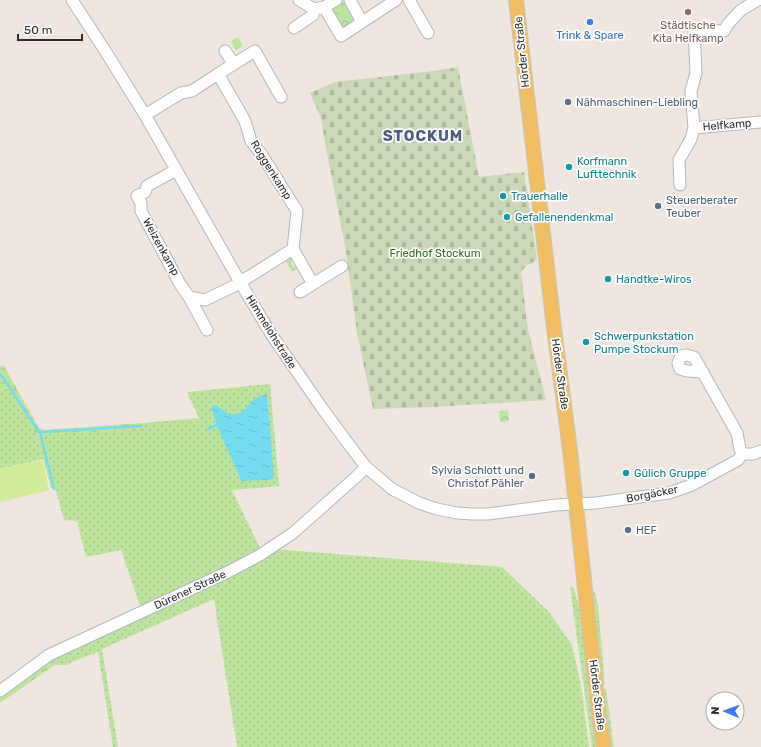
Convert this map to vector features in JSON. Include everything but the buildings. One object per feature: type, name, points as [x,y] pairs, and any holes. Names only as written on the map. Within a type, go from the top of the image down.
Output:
[{"type":"main road","name":"Hörder Straße","points":[[516,0],[554,335],[570,450],[598,708],[604,747]]},
{"type":"street","name":"Himmelohstraße","points":[[72,0],[145,115],[271,334],[344,439],[366,467],[392,489],[413,500],[437,509],[457,513],[488,514],[556,505],[576,504]]},
{"type":"street","points":[[300,0],[319,8],[341,36],[396,0]]},
{"type":"street","points":[[294,28],[319,8],[336,0]]},
{"type":"street","points":[[350,0],[362,22]]},
{"type":"street","points":[[409,0],[428,33]]},
{"type":"street","name":"Helfkamp","points":[[680,185],[679,160],[691,139],[694,128],[691,91],[696,73],[694,30],[724,31],[728,24],[741,10],[758,0]]},
{"type":"street","points":[[225,50],[234,64]]},
{"type":"street","points":[[145,115],[181,93],[192,91],[255,51],[281,98]]},
{"type":"street","name":"Roggenkamp","points":[[218,74],[245,121],[251,141],[262,155],[297,211],[293,249]]},
{"type":"street","name":"Helfkamp","points":[[694,128],[761,122]]},
{"type":"street","name":"Weizenkamp","points":[[176,170],[147,186],[144,192],[137,196],[141,204],[141,211],[180,284],[190,298],[208,330]]},
{"type":"street","points":[[190,298],[205,300],[240,282],[293,249],[313,284]]},
{"type":"street","points":[[300,292],[342,266]]},
{"type":"street","points":[[703,372],[737,433],[742,454]]},
{"type":"street","name":"Borgäcker","points":[[576,504],[596,503],[669,493],[692,485],[709,476],[738,460],[742,454],[753,454],[761,451]]},
{"type":"street","name":"Dürener Straße","points":[[0,690],[49,655],[228,572],[260,554],[293,533],[366,467]]},
{"type":"green space","points":[[346,0],[356,20],[341,28],[331,9]]},
{"type":"green space","points":[[238,37],[243,46],[236,50],[231,41]]},
{"type":"green space","name":"Friedhof Stockum","points":[[458,67],[479,177],[524,172],[537,260],[526,266],[521,272],[528,330],[546,400],[373,409],[357,333],[346,251],[321,118],[310,93],[335,82]]},
{"type":"green space","points":[[294,256],[296,259],[291,262],[293,267],[298,264],[300,267],[292,272],[286,261]]},
{"type":"green space","points":[[0,366],[4,366],[39,428],[44,430],[143,423],[142,428],[115,431],[43,434],[55,488],[51,488],[37,436],[32,426],[8,388],[0,390]]},
{"type":"green space","points":[[270,384],[279,486],[232,490],[260,548],[502,567],[549,612],[572,645],[581,685],[589,747],[237,747],[214,599],[102,649],[118,747],[113,747],[98,652],[66,665],[55,665],[52,658],[92,629],[140,606],[121,550],[86,557],[77,521],[64,520],[43,434],[115,431],[142,428],[143,423],[199,418],[187,392]]},
{"type":"green space","points":[[8,388],[37,436],[43,459],[0,469],[0,390]]},
{"type":"green space","points":[[508,410],[509,421],[500,422],[499,411]]},
{"type":"green space","points":[[42,460],[49,490],[0,502],[0,469]]},
{"type":"green space","points":[[570,587],[573,587],[579,606],[581,606],[599,747],[592,747]]},
{"type":"green space","points":[[592,589],[595,593],[598,605],[605,685],[602,685],[597,660]]},
{"type":"green space","points":[[52,658],[55,665],[0,703],[0,694]]},
{"type":"green space","points":[[606,689],[614,747],[608,747],[602,690]]},
{"type":"water","points":[[267,394],[274,476],[271,480],[243,481],[241,480],[217,426],[211,407],[216,405],[229,414],[237,414],[243,411],[255,398]]},
{"type":"waterway","points":[[0,375],[40,432],[54,489]]},
{"type":"waterway","points":[[208,429],[219,424]]},
{"type":"waterway","points":[[40,432],[140,426]]},
{"type":"place","name":"Städtische Kita Helfkamp","points":[[688,12]]},
{"type":"place","name":"Trink & Spare","points":[[590,22]]},
{"type":"place","name":"Nähmaschinen-Liebling","points":[[568,102]]},
{"type":"place","name":"Korfmann Lufttechnik","points":[[569,167]]},
{"type":"place","name":"Trauerhalle","points":[[503,196]]},
{"type":"place","name":"Steuerberater Teuber","points":[[658,206]]},
{"type":"place","name":"Gefallenendenkmal","points":[[507,217]]},
{"type":"place","name":"Handtke-Wiros","points":[[608,279]]},
{"type":"place","name":"Schwerpunkstation Pumpe Stockum","points":[[586,342]]},
{"type":"place","name":"Gülich Gruppe","points":[[626,473]]},
{"type":"place","name":"Sylvia Schlott und Christof Pähler","points":[[532,476]]},
{"type":"place","name":"HEF","points":[[628,530]]},
{"type":"district","name":"STOCKUM","points":[[423,136]]}]
